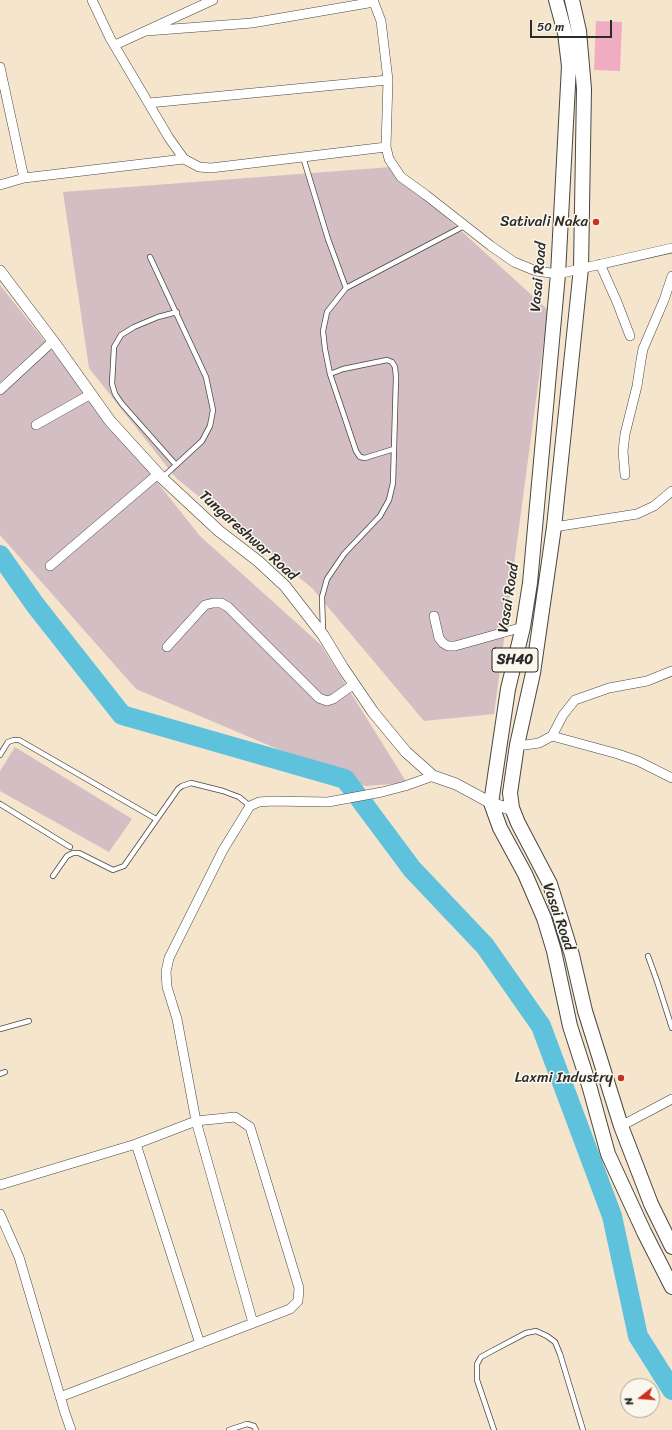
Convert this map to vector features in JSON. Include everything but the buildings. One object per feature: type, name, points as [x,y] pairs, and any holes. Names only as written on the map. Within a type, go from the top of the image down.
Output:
[{"type":"main road","name":"Vasai Road","points":[[556,0],[565,33],[569,66],[558,274],[530,583],[508,689],[491,803],[500,828],[525,874],[544,918],[554,951],[570,1026],[589,1085],[608,1154],[644,1232],[672,1286]]},
{"type":"main road","name":"Vasai Road","points":[[572,0],[579,31],[584,89],[581,268],[554,528],[534,673],[517,745],[510,793],[513,810],[550,884],[572,954],[585,1011],[621,1126],[651,1204],[672,1247]]},
{"type":"street","points":[[92,0],[115,45],[169,138],[184,159],[198,167],[212,168],[386,147]]},
{"type":"street","points":[[115,45],[213,0]]},
{"type":"street","points":[[146,31],[252,23],[374,1],[381,21],[388,80],[386,147],[389,159],[401,177],[426,194],[464,226],[491,246],[514,262],[536,271],[558,274],[672,248]]},
{"type":"street","points":[[0,67],[24,178]]},
{"type":"street","points":[[149,103],[388,80]]},
{"type":"street","points":[[0,185],[24,178],[184,159]]},
{"type":"street","points":[[600,264],[630,336]]},
{"type":"street","name":"Tungareshwar Road","points":[[0,271],[53,341],[110,421],[160,476],[219,531],[258,561],[285,586],[323,635],[373,712],[406,752],[433,776],[456,784],[491,803],[513,810]]},
{"type":"street","points":[[625,475],[623,451],[625,434],[637,386],[643,349],[664,300],[672,276]]},
{"type":"street","points":[[0,390],[53,341]]},
{"type":"street","points":[[36,425],[91,394]]},
{"type":"street","points":[[50,566],[160,476]]},
{"type":"street","points":[[554,528],[637,514],[654,506],[672,491]]},
{"type":"street","points":[[167,646],[205,606],[213,603],[221,603],[228,607],[319,698],[327,701],[333,699],[354,684]]},
{"type":"street","points":[[434,616],[439,638],[448,646],[455,646],[522,626]]},
{"type":"street","points":[[517,745],[539,743],[552,736],[563,715],[575,700],[609,688],[647,681],[672,671]]},
{"type":"street","points":[[552,736],[618,754],[638,761],[672,778]]},
{"type":"street","points":[[253,1323],[196,1121],[177,1019],[167,987],[166,972],[169,958],[223,850],[250,806],[259,802],[272,801],[328,802],[382,792],[433,776]]},
{"type":"street","points":[[621,1126],[672,1099]]},
{"type":"street","points":[[0,1185],[136,1144],[196,1121],[235,1117],[250,1127],[300,1288],[298,1301],[290,1309],[60,1397]]},
{"type":"street","points":[[136,1144],[200,1344]]},
{"type":"street","points":[[0,1214],[19,1257],[71,1430]]},
{"type":"lane","points":[[302,156],[328,239],[346,288]]},
{"type":"lane","points":[[394,449],[364,458],[360,457],[356,451],[330,374],[323,331],[327,312],[346,288],[464,226]]},
{"type":"lane","points":[[150,257],[206,377],[212,410],[210,426],[202,441],[176,465],[160,476]]},
{"type":"lane","points":[[176,312],[158,317],[121,335],[114,347],[112,384],[115,394],[122,404],[176,465]]},
{"type":"lane","points":[[323,635],[322,598],[327,579],[344,554],[380,516],[389,500],[393,482],[396,377],[395,367],[392,362],[388,360],[343,369],[330,374]]},
{"type":"lane","points":[[0,756],[8,742],[19,740],[156,819]]},
{"type":"lane","points":[[53,876],[67,856],[73,853],[79,853],[113,870],[124,866],[156,819],[178,789],[182,786],[191,783],[224,791],[239,797],[250,806]]},
{"type":"lane","points":[[0,804],[70,847]]},
{"type":"lane","points":[[648,956],[672,1028]]},
{"type":"lane","points":[[0,1029],[29,1021]]},
{"type":"lane","points":[[0,1074],[5,1072]]},
{"type":"lane","points":[[494,1430],[477,1380],[477,1364],[482,1357],[490,1352],[526,1333],[536,1331],[555,1342],[583,1430]]},
{"type":"lane","points":[[229,1430],[247,1424],[254,1426],[256,1430]]},
{"type":"shaded area","points":[[391,167],[548,310],[494,714],[424,721],[312,588],[176,478],[89,368],[63,192]]},
{"type":"shaded area","points":[[0,285],[200,536],[321,645],[407,783],[365,786],[136,689],[0,535]]},
{"type":"shaded area","points":[[15,747],[132,819],[109,852],[0,791],[0,771]]},
{"type":"waterway","points":[[0,555],[36,606],[122,715],[345,779],[412,869],[485,946],[541,1026],[612,1216],[638,1336],[672,1390]]},
{"type":"place","name":"Sativali Naka","points":[[596,222]]},
{"type":"place","name":"Laxmi Industry","points":[[621,1078]]}]
